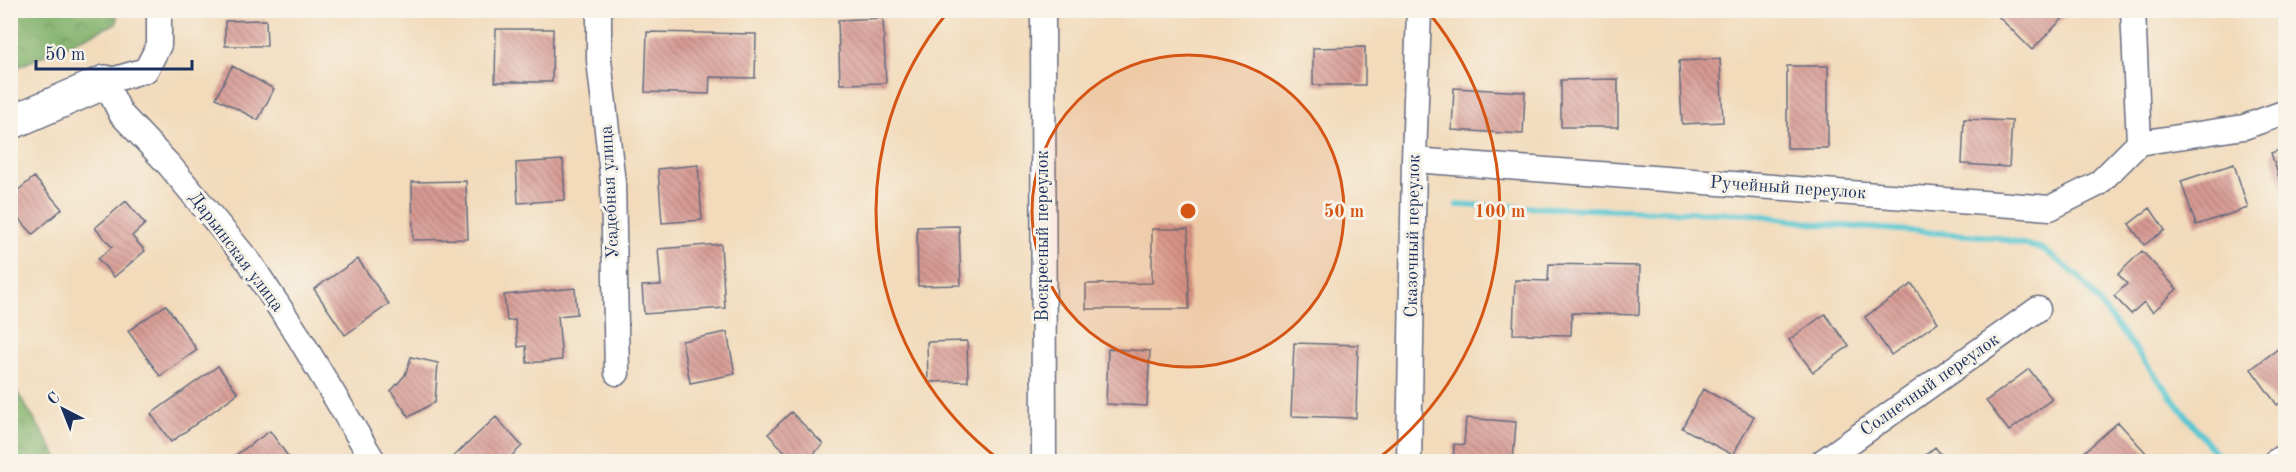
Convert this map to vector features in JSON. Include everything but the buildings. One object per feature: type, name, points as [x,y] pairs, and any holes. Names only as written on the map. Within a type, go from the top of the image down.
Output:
[{"type":"street","points":[[10,123],[105,82],[146,70],[159,45],[159,10]]},
{"type":"street","name":"Усадебная улица","points":[[599,10],[599,60],[613,183],[617,373]]},
{"type":"street","name":"Воскресный переулок","points":[[1043,10],[1044,462]]},
{"type":"street","name":"Сказочный переулок","points":[[1409,462],[1419,10]]},
{"type":"street","points":[[2133,10],[2139,142],[2244,127],[2286,112]]},
{"type":"street","name":"Дарьинская улица","points":[[105,82],[121,114],[170,166],[250,263],[299,337],[374,462]]},
{"type":"street","name":"Ручейный переулок","points":[[1414,160],[2050,208],[2098,184],[2139,142]]},
{"type":"street","name":"Солнечный переулок","points":[[1822,462],[2038,309]]},
{"type":"street","points":[[2275,462],[2286,455]]},
{"type":"green space","points":[[11,10],[117,11],[117,23],[11,70]]},
{"type":"green space","points":[[11,382],[60,461],[11,461]]},
{"type":"waterway","points":[[1457,205],[1753,214],[1816,224],[1995,237],[2043,249],[2080,278],[2222,462]]}]
